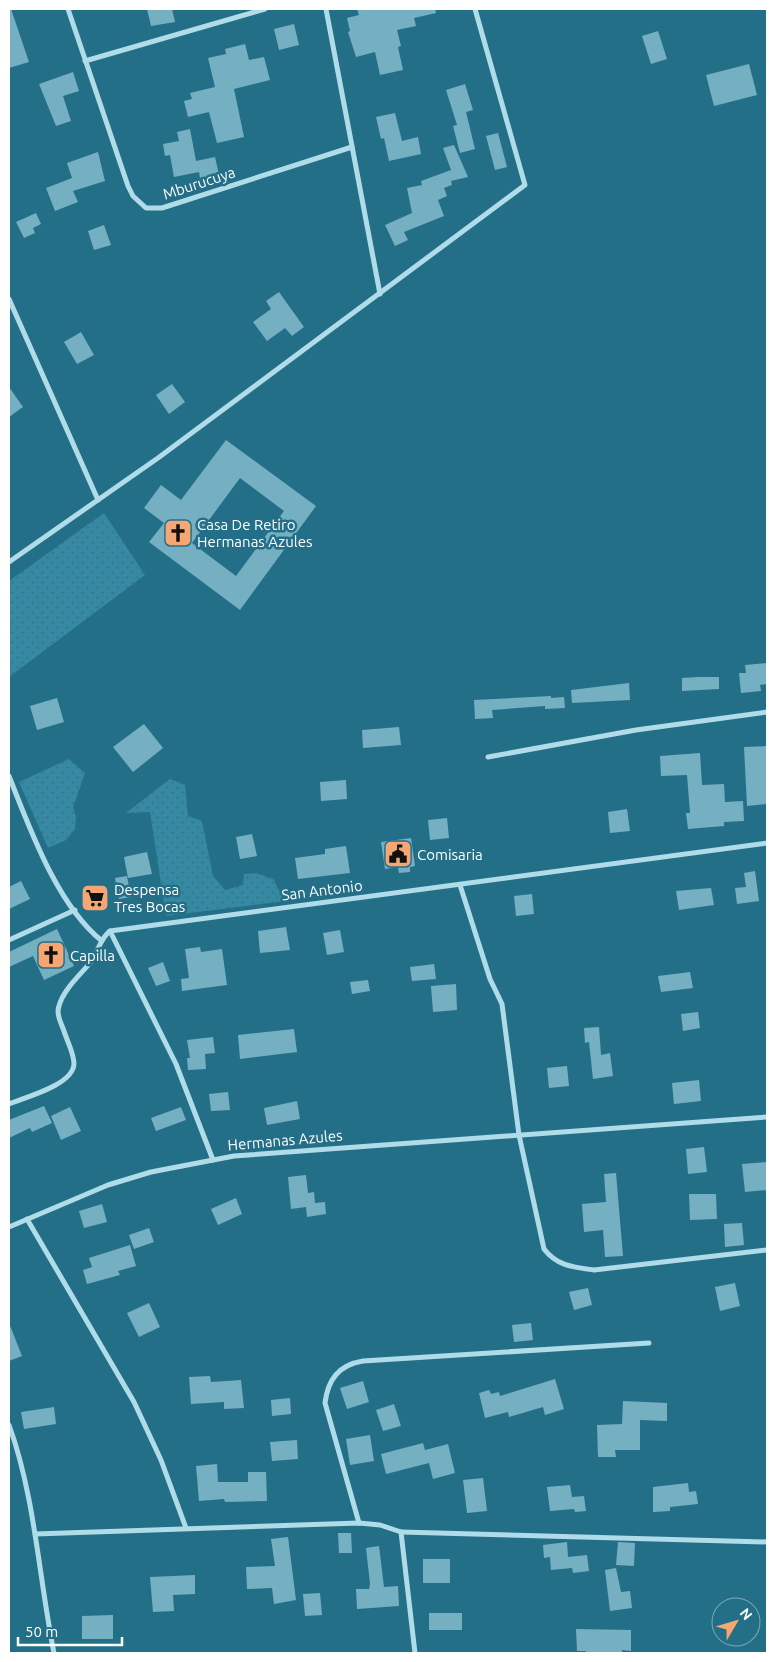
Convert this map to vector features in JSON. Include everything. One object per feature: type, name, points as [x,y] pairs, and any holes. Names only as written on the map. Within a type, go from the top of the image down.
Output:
[{"type":"street","name":"Mburucuya","points":[[68,9],[128,186],[133,196],[146,208],[162,208],[352,147]]},
{"type":"street","points":[[85,61],[265,9]]},
{"type":"street","points":[[326,9],[380,294]]},
{"type":"street","points":[[9,562],[98,500],[380,294],[525,185],[475,9]]},
{"type":"street","points":[[9,299],[98,500]]},
{"type":"street","points":[[488,756],[636,730],[767,712]]},
{"type":"street","points":[[9,776],[34,838],[58,886],[89,931],[102,941]]},
{"type":"street","name":"San Antonio","points":[[110,931],[767,844]]},
{"type":"street","points":[[460,885],[490,979],[502,1004],[518,1135],[544,1249],[552,1259],[560,1263],[594,1270],[767,1250]]},
{"type":"street","points":[[9,940],[75,910]]},
{"type":"street","points":[[9,1104],[57,1085],[71,1074],[74,1064],[72,1053],[59,1018],[58,1007],[62,998],[96,956],[102,941],[110,931]]},
{"type":"street","name":"Hermanas Azules","points":[[110,931],[176,1064],[213,1160],[234,1156],[767,1117]]},
{"type":"street","points":[[9,1226],[108,1185],[151,1172],[213,1160]]},
{"type":"street","points":[[27,1219],[134,1402],[161,1460],[186,1528]]},
{"type":"street","points":[[359,1523],[326,1403],[327,1390],[332,1379],[349,1363],[363,1360],[649,1343]]},
{"type":"street","points":[[9,1425],[15,1443],[34,1534],[54,1653]]},
{"type":"street","points":[[9,1443],[15,1443]]},
{"type":"street","points":[[34,1534],[359,1523],[380,1525],[401,1532],[767,1542]]},
{"type":"street","points":[[401,1532],[415,1653]]},
{"type":"shaded area","points":[[104,513],[145,575],[9,677],[9,581]]},
{"type":"shaded area","points":[[69,759],[85,773],[73,807],[76,817],[75,829],[66,840],[48,848],[19,782]]},
{"type":"shaded area","points":[[170,779],[185,785],[188,816],[202,821],[213,876],[225,890],[243,885],[244,874],[256,873],[273,879],[282,895],[293,900],[166,916],[150,812],[126,813]]},
{"type":"building","points":[[9,9],[11,9],[29,62],[9,68]]},
{"type":"building","points":[[147,9],[172,9],[175,22],[151,26]]},
{"type":"building","points":[[357,9],[435,9],[436,13],[414,18],[416,26],[397,30],[401,46],[398,47],[403,70],[380,75],[375,52],[356,57],[348,32],[350,31],[347,18],[359,15]]},
{"type":"building","points":[[294,24],[299,45],[279,50],[274,29]]},
{"type":"building","points":[[658,31],[667,59],[651,64],[642,36]]},
{"type":"building","points":[[245,44],[249,60],[264,57],[270,80],[234,89],[244,137],[217,143],[209,112],[188,117],[184,101],[192,99],[190,93],[215,87],[208,58],[226,54],[225,49]]},
{"type":"building","points":[[749,64],[757,95],[714,106],[706,75]]},
{"type":"building","points":[[73,72],[79,91],[63,96],[71,121],[56,126],[39,84]]},
{"type":"building","points":[[465,84],[473,110],[466,112],[475,149],[460,153],[453,126],[457,125],[446,90]]},
{"type":"building","points":[[395,113],[402,141],[418,137],[421,154],[389,161],[384,138],[381,139],[376,117]]},
{"type":"building","points":[[190,129],[196,161],[215,157],[219,175],[200,178],[199,172],[174,177],[170,155],[165,156],[163,144],[179,141],[177,132]]},
{"type":"building","points":[[498,133],[507,167],[495,170],[486,136]]},
{"type":"building","points":[[454,145],[468,177],[451,181],[452,185],[444,188],[447,196],[438,200],[444,216],[404,232],[408,240],[395,246],[385,225],[412,213],[407,188],[422,185],[421,181],[451,170],[443,148]]},
{"type":"building","points":[[98,152],[105,181],[73,191],[78,202],[55,211],[46,188],[72,178],[67,163]]},
{"type":"building","points":[[36,213],[41,224],[33,228],[35,233],[24,238],[16,222]]},
{"type":"building","points":[[104,225],[111,245],[94,250],[88,231]]},
{"type":"building","points":[[279,292],[304,327],[292,336],[285,328],[267,341],[253,322],[271,309],[266,301]]},
{"type":"building","points":[[81,332],[94,355],[77,364],[64,342]]},
{"type":"building","points":[[172,384],[185,402],[169,414],[156,395]]},
{"type":"building","points":[[9,387],[23,407],[9,417]]},
{"type":"building","name":"Casa De Retiro Hermanas Azules","points":[[226,440],[316,506],[240,610],[149,542],[164,523],[144,508],[161,485],[181,500]],"holes":[[[240,478],[284,511],[236,576],[192,543]]]},
{"type":"building","points":[[767,663],[767,684],[760,685],[761,691],[741,693],[739,673],[746,673],[745,665]]},
{"type":"building","points":[[719,677],[719,689],[682,691],[682,678]]},
{"type":"building","points":[[629,683],[630,700],[572,703],[571,690]]},
{"type":"building","points":[[551,696],[551,698],[564,697],[565,708],[545,709],[545,706],[492,710],[493,718],[475,719],[474,700]]},
{"type":"building","points":[[57,698],[64,722],[37,730],[30,706]]},
{"type":"building","points":[[144,724],[163,748],[133,772],[113,747]]},
{"type":"building","points":[[399,727],[401,745],[363,748],[362,730]]},
{"type":"building","points":[[767,746],[767,804],[747,806],[744,747]]},
{"type":"building","points":[[700,753],[702,785],[724,784],[725,802],[743,801],[744,821],[724,822],[724,826],[688,829],[686,813],[690,813],[687,775],[661,776],[660,756]]},
{"type":"building","points":[[346,780],[347,799],[321,801],[320,782]]},
{"type":"building","points":[[627,809],[630,831],[610,833],[608,812]]},
{"type":"building","points":[[447,818],[449,838],[430,840],[428,820]]},
{"type":"building","points":[[252,834],[257,856],[240,859],[236,837]]},
{"type":"building","name":"Comisaria","points":[[411,838],[415,866],[410,867],[410,872],[399,873],[398,867],[385,869],[381,842]]},
{"type":"building","points":[[346,846],[350,873],[298,879],[295,858],[325,854],[325,849]]},
{"type":"building","points":[[147,852],[152,874],[128,878],[124,857]]},
{"type":"building","points":[[755,871],[759,901],[737,904],[735,888],[746,887],[744,873]]},
{"type":"building","points":[[127,876],[131,897],[119,899],[115,878]]},
{"type":"building","points":[[21,881],[30,899],[9,909],[9,887]]},
{"type":"building","points":[[711,888],[714,905],[679,910],[676,891]]},
{"type":"building","points":[[532,894],[534,914],[516,916],[514,896]]},
{"type":"building","points":[[286,927],[290,950],[260,953],[258,931]]},
{"type":"building","name":"Capilla","points":[[57,929],[74,966],[44,980],[33,956],[9,967],[9,952]]},
{"type":"building","points":[[340,930],[344,952],[327,955],[323,933]]},
{"type":"building","points":[[200,947],[201,952],[222,949],[227,985],[182,991],[181,979],[189,978],[185,949]]},
{"type":"building","points":[[163,962],[170,981],[156,986],[148,968]]},
{"type":"building","points":[[434,964],[436,979],[412,981],[410,967]]},
{"type":"building","points":[[690,972],[693,988],[661,992],[658,976]]},
{"type":"building","points":[[368,980],[370,991],[352,994],[350,982]]},
{"type":"building","points":[[456,984],[457,1010],[433,1012],[431,986]]},
{"type":"building","points":[[698,1012],[700,1028],[683,1031],[681,1014]]},
{"type":"building","points":[[599,1027],[601,1055],[610,1053],[613,1076],[593,1079],[589,1042],[585,1043],[584,1028]]},
{"type":"building","points":[[294,1029],[297,1052],[240,1059],[238,1035]]},
{"type":"building","points":[[213,1037],[215,1053],[205,1054],[206,1069],[188,1070],[187,1058],[190,1058],[187,1040]]},
{"type":"building","points":[[567,1066],[569,1086],[549,1088],[547,1068]]},
{"type":"building","points":[[699,1080],[701,1101],[674,1104],[672,1083]]},
{"type":"building","points":[[228,1092],[230,1110],[211,1111],[209,1094]]},
{"type":"building","points":[[297,1101],[300,1119],[267,1125],[264,1108]]},
{"type":"building","points":[[44,1106],[52,1123],[32,1132],[30,1128],[9,1138],[9,1120]]},
{"type":"building","points":[[70,1107],[81,1131],[61,1140],[51,1116]]},
{"type":"building","points":[[181,1107],[186,1120],[156,1131],[151,1118]]},
{"type":"building","points":[[704,1147],[707,1172],[688,1174],[686,1149]]},
{"type":"building","points":[[767,1162],[767,1190],[745,1192],[742,1164]]},
{"type":"building","points":[[616,1173],[623,1256],[605,1257],[603,1230],[584,1232],[582,1204],[606,1202],[604,1174]]},
{"type":"building","points":[[306,1175],[308,1193],[314,1192],[315,1203],[325,1202],[326,1214],[307,1217],[306,1207],[291,1209],[288,1177]]},
{"type":"building","points":[[689,1194],[716,1194],[717,1219],[690,1220]]},
{"type":"building","points":[[236,1198],[242,1214],[218,1225],[211,1209]]},
{"type":"building","points":[[102,1204],[107,1222],[84,1228],[79,1211]]},
{"type":"building","points":[[742,1223],[744,1245],[725,1247],[724,1224]]},
{"type":"building","points":[[149,1228],[154,1242],[134,1249],[129,1235]]},
{"type":"building","points":[[130,1245],[136,1266],[118,1271],[120,1275],[87,1284],[83,1270],[92,1267],[89,1258]]},
{"type":"building","points":[[735,1283],[740,1306],[720,1311],[715,1287]]},
{"type":"building","points":[[588,1288],[592,1305],[574,1310],[569,1292]]},
{"type":"building","points":[[149,1303],[160,1327],[139,1337],[127,1313]]},
{"type":"building","points":[[9,1323],[22,1356],[9,1361]]},
{"type":"building","points":[[531,1323],[533,1340],[514,1342],[512,1325]]},
{"type":"building","points":[[210,1376],[211,1382],[241,1380],[244,1408],[224,1409],[224,1402],[191,1404],[189,1377]]},
{"type":"building","points":[[555,1379],[564,1409],[545,1415],[543,1407],[509,1417],[508,1412],[485,1418],[479,1393],[489,1390],[491,1394],[499,1392],[500,1396]]},
{"type":"building","points":[[363,1381],[369,1402],[347,1409],[340,1388]]},
{"type":"building","points":[[290,1398],[291,1414],[272,1416],[271,1400]]},
{"type":"building","points":[[623,1401],[667,1403],[667,1421],[640,1420],[640,1450],[615,1450],[616,1457],[598,1457],[597,1425],[622,1424]]},
{"type":"building","points":[[394,1404],[401,1426],[383,1431],[376,1410]]},
{"type":"building","points":[[54,1407],[56,1424],[24,1429],[21,1412]]},
{"type":"building","points":[[370,1435],[374,1461],[350,1465],[346,1439]]},
{"type":"building","points":[[297,1440],[298,1459],[272,1461],[270,1442]]},
{"type":"building","points":[[423,1443],[425,1450],[448,1444],[455,1473],[433,1479],[429,1463],[386,1474],[381,1454]]},
{"type":"building","points":[[217,1464],[218,1482],[248,1482],[248,1472],[266,1472],[267,1501],[225,1502],[224,1499],[199,1501],[196,1466]]},
{"type":"building","points":[[483,1478],[487,1511],[467,1513],[463,1480]]},
{"type":"building","points":[[688,1483],[689,1492],[696,1491],[698,1504],[670,1507],[670,1511],[653,1512],[653,1487]]},
{"type":"building","points":[[570,1485],[572,1497],[584,1496],[586,1511],[575,1512],[574,1509],[550,1511],[547,1487]]},
{"type":"building","points":[[338,1533],[351,1533],[352,1553],[339,1553]]},
{"type":"building","points":[[288,1537],[296,1600],[274,1604],[272,1588],[247,1589],[246,1567],[275,1566],[271,1539]]},
{"type":"building","points":[[567,1542],[568,1557],[587,1555],[589,1571],[573,1573],[572,1568],[551,1570],[550,1557],[544,1558],[543,1545]]},
{"type":"building","points":[[618,1542],[635,1543],[634,1566],[616,1565]]},
{"type":"building","points":[[379,1546],[384,1587],[398,1586],[399,1606],[357,1609],[356,1589],[369,1589],[370,1584],[366,1548]]},
{"type":"building","points":[[423,1559],[450,1559],[450,1583],[423,1583]]},
{"type":"building","points":[[616,1568],[621,1592],[630,1591],[632,1608],[610,1611],[605,1570]]},
{"type":"building","points":[[195,1575],[195,1594],[173,1595],[174,1611],[153,1612],[150,1577]]},
{"type":"building","points":[[320,1593],[322,1615],[305,1616],[303,1594]]},
{"type":"building","points":[[429,1613],[462,1613],[462,1630],[429,1630]]},
{"type":"building","points":[[113,1615],[113,1639],[82,1639],[82,1616]]},
{"type":"building","points":[[576,1629],[631,1630],[631,1651],[622,1650],[622,1653],[586,1653],[586,1651],[577,1651]]},
{"type":"place","name":"Casa De Retiro Hermanas Azules","points":[[178,533]]},
{"type":"place","name":"Comisaria","points":[[398,854]]},
{"type":"place","name":"Despensa Tres Bocas","points":[[95,898]]},
{"type":"place","name":"Capilla","points":[[51,955]]}]
